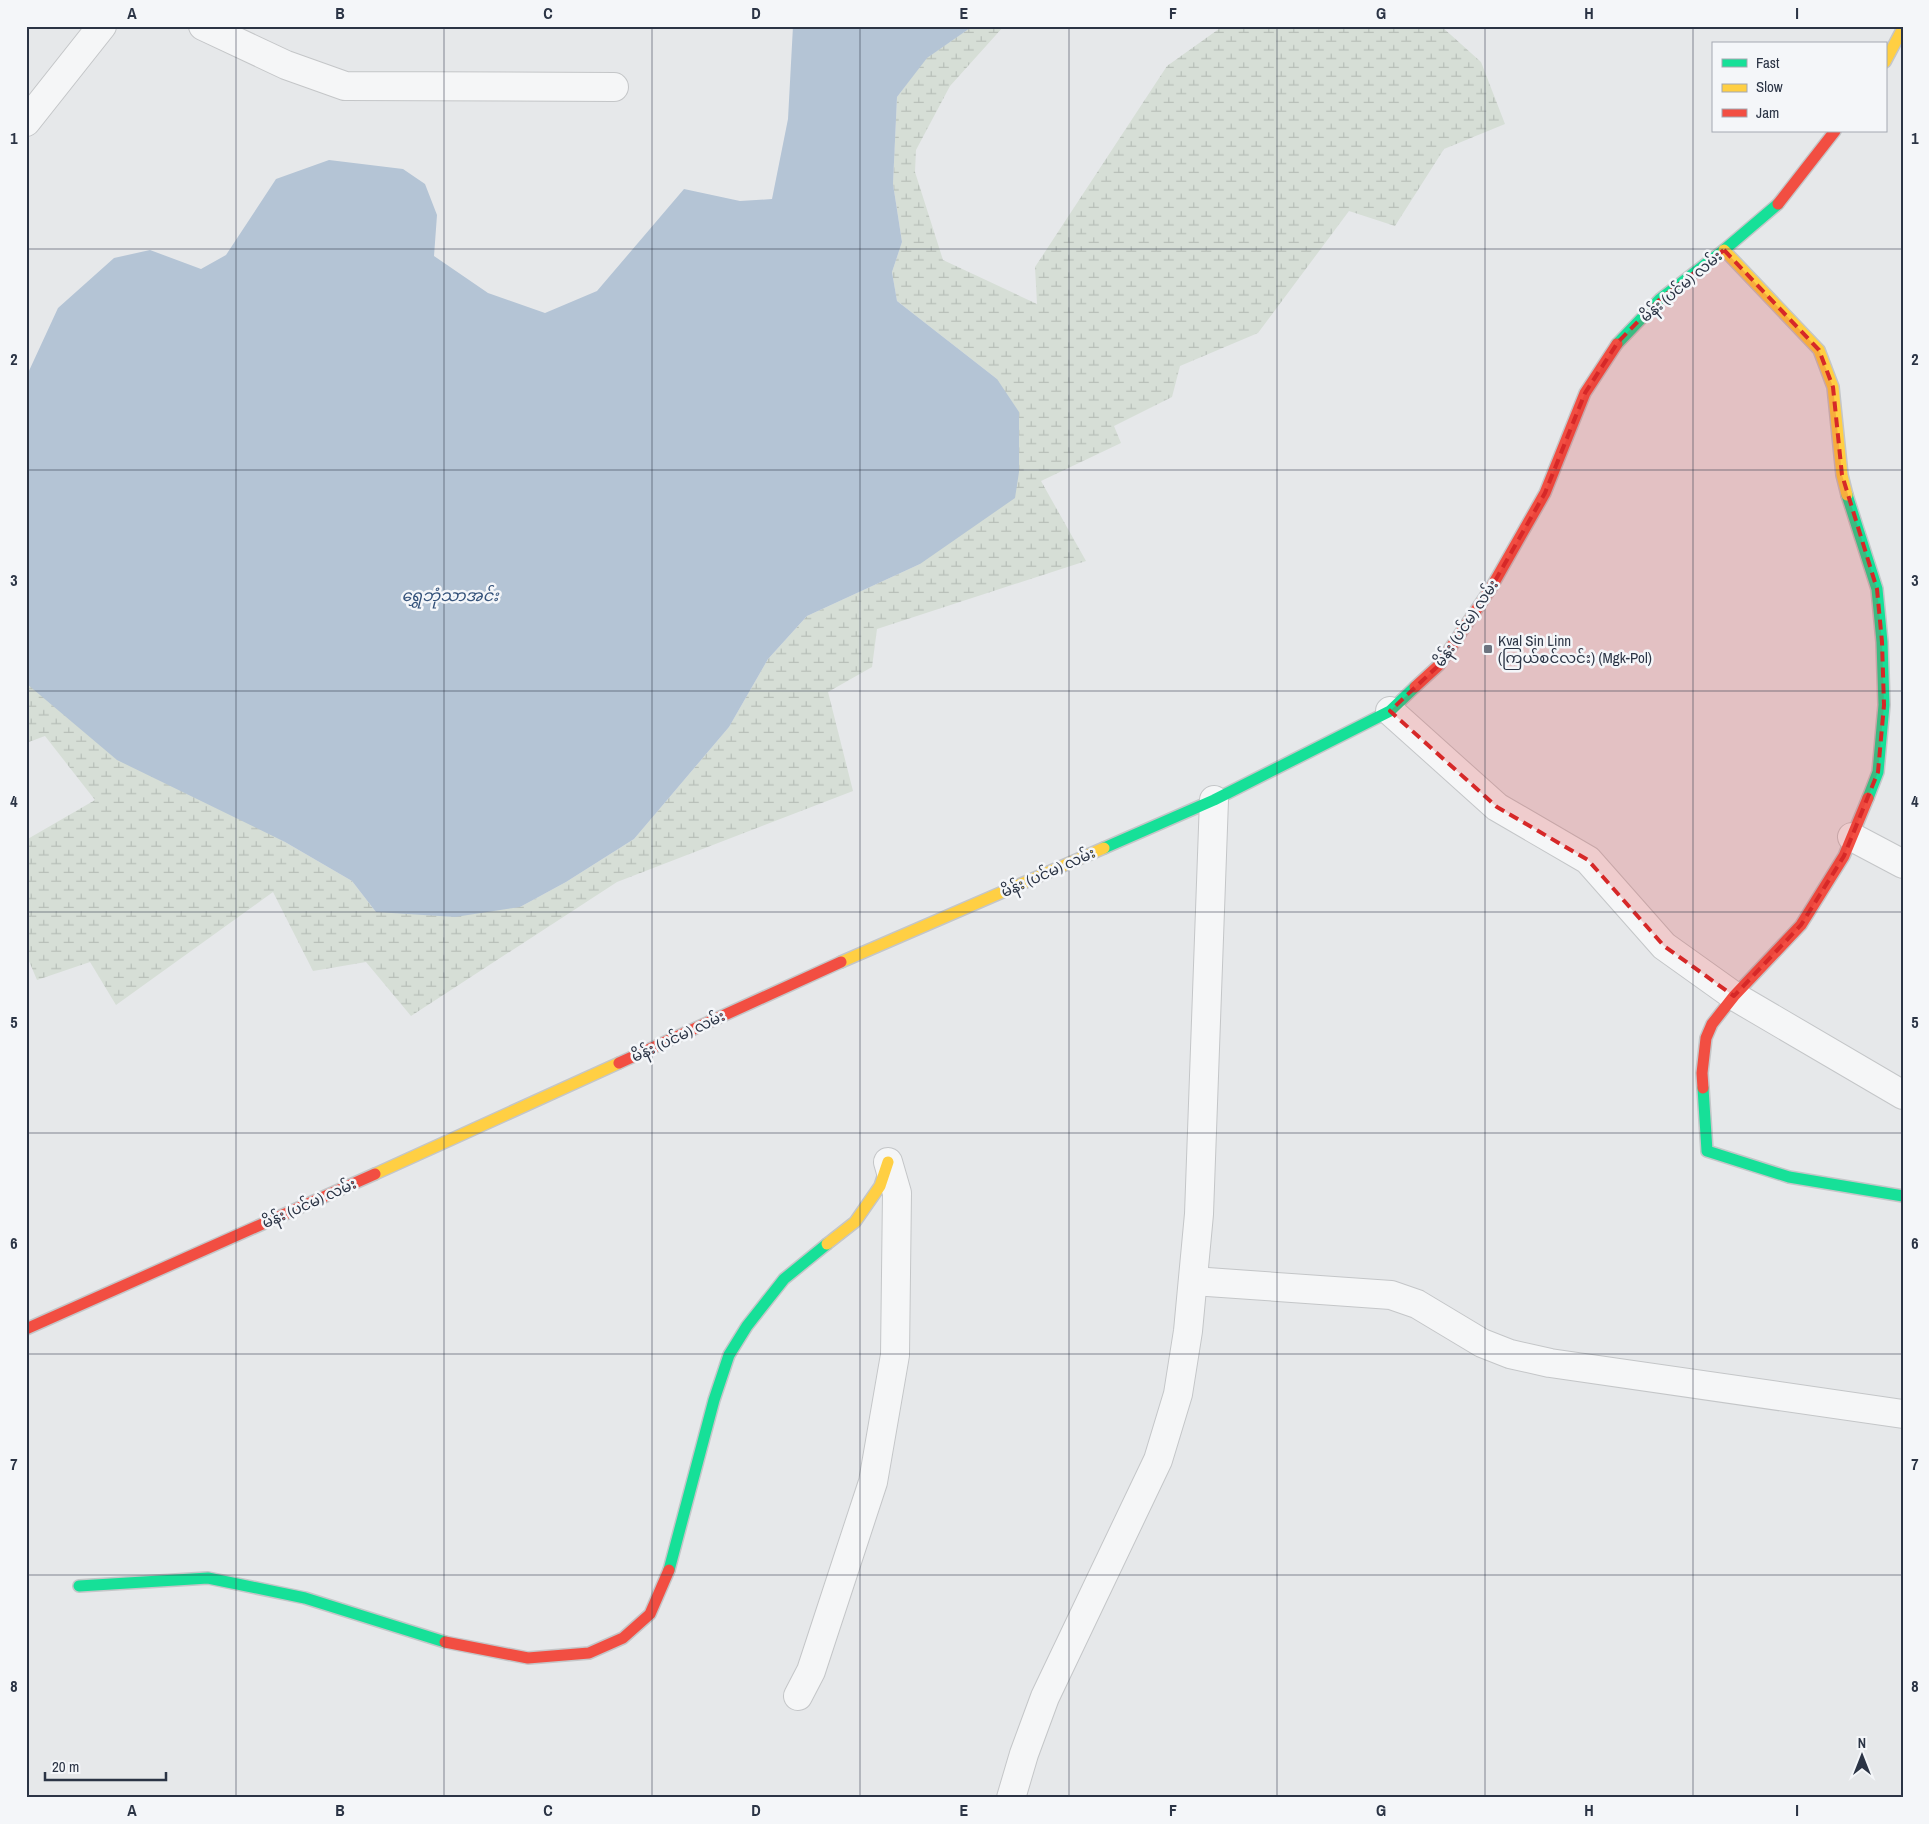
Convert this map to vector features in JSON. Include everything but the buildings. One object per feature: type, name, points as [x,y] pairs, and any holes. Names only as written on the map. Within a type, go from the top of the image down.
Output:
[{"type":"street","points":[[203,26],[286,65],[345,86],[614,87]]},
{"type":"street","points":[[26,122],[100,27]]},
{"type":"street","points":[[1886,60],[1903,28]]},
{"type":"street","name":"မိန်း (ပင်မ) လမ်း","points":[[26,1329],[469,1132],[811,975],[1214,800],[1390,711],[1439,665],[1492,588],[1545,494],[1585,393],[1618,342],[1660,299],[1724,250],[1778,204],[1834,132]]},
{"type":"street","points":[[1724,250],[1819,350],[1833,387],[1842,475],[1877,589],[1882,642],[1884,705],[1878,772],[1844,856],[1801,925],[1734,996],[1712,1024],[1706,1038],[1702,1073],[1707,1151],[1789,1177],[1903,1196]]},
{"type":"street","points":[[1390,711],[1497,806],[1588,860],[1664,946],[1734,996],[1903,1095]]},
{"type":"street","points":[[1011,1798],[1024,1754],[1045,1697],[1158,1460],[1178,1394],[1188,1331],[1199,1214],[1214,800]]},
{"type":"street","points":[[1852,837],[1903,864]]},
{"type":"street","points":[[79,1586],[208,1578],[306,1598],[445,1642],[528,1658],[589,1653],[624,1638],[650,1614],[668,1574],[714,1400],[729,1355],[747,1326],[784,1279],[855,1222],[880,1186],[888,1162]]},
{"type":"street","points":[[798,1696],[811,1671],[873,1482],[895,1355],[897,1194],[888,1162]]},
{"type":"street","points":[[1193,1281],[1391,1295],[1417,1304],[1482,1343],[1510,1354],[1550,1363],[1903,1414]]},
{"type":"highlighted area","points":[[1724,250],[1819,350],[1833,387],[1842,475],[1877,589],[1882,642],[1884,705],[1878,772],[1844,856],[1801,925],[1734,996],[1664,946],[1588,860],[1497,807],[1390,711],[1439,665],[1491,588],[1545,493],[1585,393],[1618,342],[1660,299]]},
{"type":"green space","points":[[973,26],[1004,26],[950,86],[916,150],[915,172],[943,260],[1037,304],[1035,267],[1167,66],[1223,26],[1441,26],[1481,62],[1505,124],[1444,149],[1395,226],[1349,211],[1258,333],[1180,366],[1172,397],[1114,426],[1121,443],[1041,481],[1086,561],[877,629],[872,667],[828,692],[853,791],[617,882],[411,1016],[366,962],[313,971],[273,892],[116,1005],[90,962],[37,980],[26,954],[26,840],[95,800],[45,736],[26,743],[26,683],[352,881],[376,912],[520,907],[566,882],[634,839],[729,727],[768,659],[807,616],[920,564],[997,379],[897,301],[892,272],[902,242],[893,184],[897,97],[926,58]]},
{"type":"water","name":"ရွှေဘုံသာအင်း","points":[[793,26],[973,26],[927,58],[897,97],[893,184],[902,242],[892,272],[897,301],[997,379],[1019,412],[1019,472],[1015,498],[920,564],[807,616],[768,659],[729,727],[634,839],[566,882],[520,907],[455,917],[376,912],[352,881],[285,842],[117,760],[27,684],[26,384],[28,373],[58,308],[114,258],[150,250],[201,269],[226,255],[276,179],[329,160],[403,169],[425,184],[437,215],[434,256],[488,293],[545,313],[597,291],[684,189],[740,201],[772,199],[788,119]]},
{"type":"traffic: fast","points":[[1617,344],[1660,299],[1724,250],[1778,204]]},
{"type":"traffic: fast","points":[[1847,495],[1877,589],[1882,642],[1884,705],[1878,772],[1868,798]]},
{"type":"traffic: fast","points":[[1104,848],[1214,800],[1390,711],[1415,687]]},
{"type":"traffic: fast","points":[[1703,1088],[1707,1151],[1789,1177],[1903,1196]]},
{"type":"traffic: fast","points":[[669,1570],[714,1400],[729,1355],[747,1326],[784,1279],[827,1244]]},
{"type":"traffic: fast","points":[[79,1586],[208,1578],[305,1598],[445,1642]]},
{"type":"traffic: slow","points":[[1886,60],[1903,28]]},
{"type":"traffic: slow","points":[[1724,250],[1819,350],[1833,387],[1842,475],[1847,495]]},
{"type":"traffic: slow","points":[[841,962],[1104,848]]},
{"type":"traffic: slow","points":[[375,1174],[619,1063]]},
{"type":"traffic: slow","points":[[827,1244],[855,1222],[880,1186],[888,1162]]},
{"type":"traffic: jam","points":[[1778,204],[1834,132]]},
{"type":"traffic: jam","points":[[1415,687],[1439,665],[1491,588],[1545,493],[1585,393],[1617,344]]},
{"type":"traffic: jam","points":[[1703,1088],[1702,1073],[1706,1038],[1712,1024],[1734,996],[1801,925],[1844,856],[1868,798]]},
{"type":"traffic: jam","points":[[619,1063],[841,962]]},
{"type":"traffic: jam","points":[[26,1329],[375,1174]]},
{"type":"traffic: jam","points":[[445,1642],[528,1658],[589,1653],[623,1638],[650,1614],[669,1570]]},
{"type":"place","name":"Kyal Sin Linn (ကြယ်စင်လင်း) (Mgk-Pol)","points":[[1488,649]]}]
